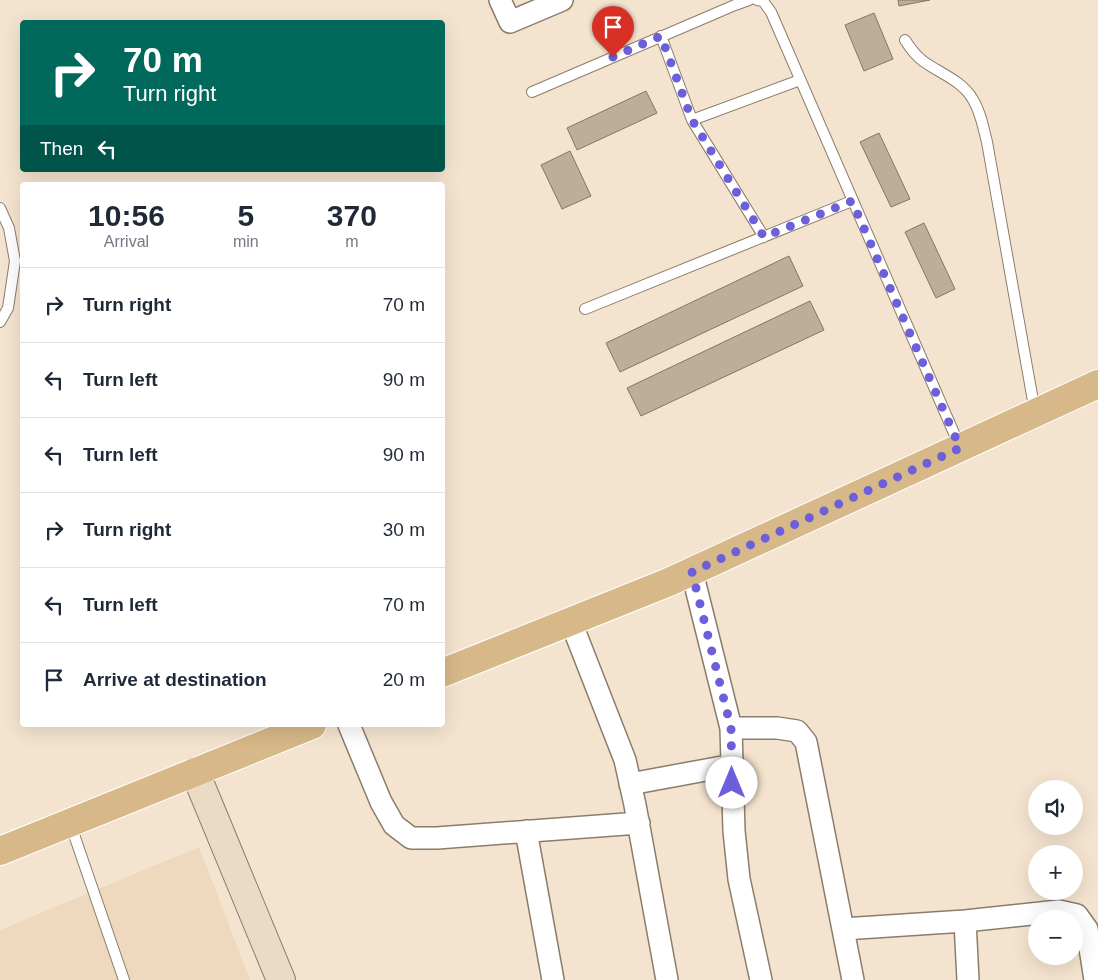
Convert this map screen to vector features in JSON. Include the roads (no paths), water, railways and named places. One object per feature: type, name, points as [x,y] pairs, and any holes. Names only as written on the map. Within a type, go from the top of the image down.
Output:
[{"type":"main road","points":[[445,672],[692,572],[1098,384]]},
{"type":"main road","points":[[0,851],[307,727]]},
{"type":"main road","points":[[195,772],[281,980]]},
{"type":"street","points":[[500,0],[510,22],[562,0]]},
{"type":"street","points":[[692,572],[731,728],[734,831],[739,879],[760,980]]},
{"type":"street","points":[[570,622],[625,760],[667,980]]},
{"type":"street","points":[[350,727],[381,802],[394,825],[412,838],[438,838],[638,823]]},
{"type":"street","points":[[731,728],[777,728],[797,731],[806,742],[853,980]]},
{"type":"street","points":[[630,784],[733,765]]},
{"type":"street","points":[[526,831],[553,980]]},
{"type":"street","points":[[843,929],[965,921],[1060,912],[1077,915],[1087,929],[1095,980]]},
{"type":"street","points":[[965,921],[968,980]]},
{"type":"lane","points":[[532,92],[749,0]]},
{"type":"lane","points":[[757,0],[763,1],[771,12],[960,448]]},
{"type":"lane","points":[[661,36],[692,120],[764,237]]},
{"type":"lane","points":[[905,40],[913,53],[951,78],[972,96],[980,112],[1035,413]]},
{"type":"lane","points":[[692,120],[800,80]]},
{"type":"lane","points":[[585,309],[852,201]]},
{"type":"lane","points":[[0,208],[9,228],[15,260],[8,308],[0,322]]},
{"type":"lane","points":[[70,822],[124,980]]}]
